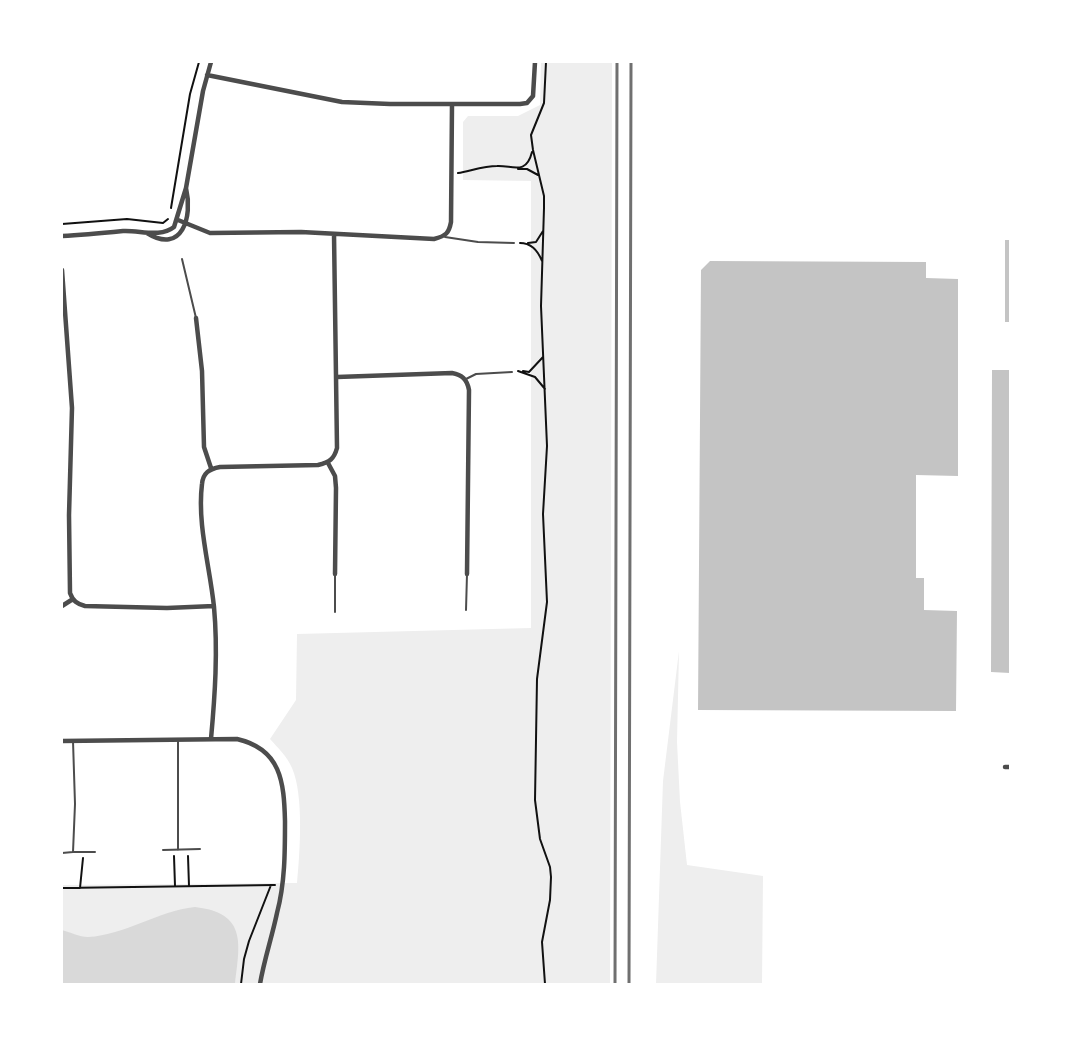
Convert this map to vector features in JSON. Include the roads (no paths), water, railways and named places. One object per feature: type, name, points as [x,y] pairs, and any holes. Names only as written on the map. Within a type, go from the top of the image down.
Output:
[{"type":"street","points":[[62,236],[127,231],[147,233],[170,231],[174,227],[186,188],[211,62]]},
{"type":"street","points":[[207,75],[342,102],[520,104],[527,103],[533,96],[535,62]]},
{"type":"street","points":[[178,220],[210,233],[246,231],[434,239],[444,237],[449,231],[451,222],[452,104]]},
{"type":"street","points":[[147,233],[156,239],[165,241],[175,238],[181,232],[186,223],[189,199],[186,188]]},
{"type":"street","points":[[211,739],[216,645],[214,606],[202,514],[202,483],[205,474],[211,468],[318,465],[328,463],[335,457],[337,377],[334,234]]},
{"type":"street","points":[[62,270],[73,434],[69,542],[70,593],[78,604],[85,606],[167,608],[214,606]]},
{"type":"street","points":[[196,318],[202,370],[204,447],[211,468]]},
{"type":"street","points":[[62,370],[69,369]]},
{"type":"street","points":[[337,377],[452,373],[466,379],[469,390],[467,574]]},
{"type":"street","points":[[328,463],[335,476],[336,488],[335,574]]},
{"type":"street","points":[[62,606],[73,599]]},
{"type":"street","points":[[62,741],[237,739],[259,748],[276,765],[284,790],[283,881],[260,984]]},
{"type":"lane","points":[[444,237],[478,242],[514,243]]},
{"type":"lane","points":[[182,259],[196,318]]},
{"type":"lane","points":[[466,379],[476,375],[512,372]]},
{"type":"lane","points":[[335,574],[335,612]]},
{"type":"lane","points":[[466,610],[467,574]]},
{"type":"lane","points":[[178,740],[178,850]]},
{"type":"lane","points":[[73,741],[75,814],[73,852]]},
{"type":"lane","points":[[163,850],[200,849]]},
{"type":"lane","points":[[62,853],[95,852]]},
{"type":"railway","points":[[615,984],[617,62]]},
{"type":"railway","points":[[629,984],[631,62]]}]
